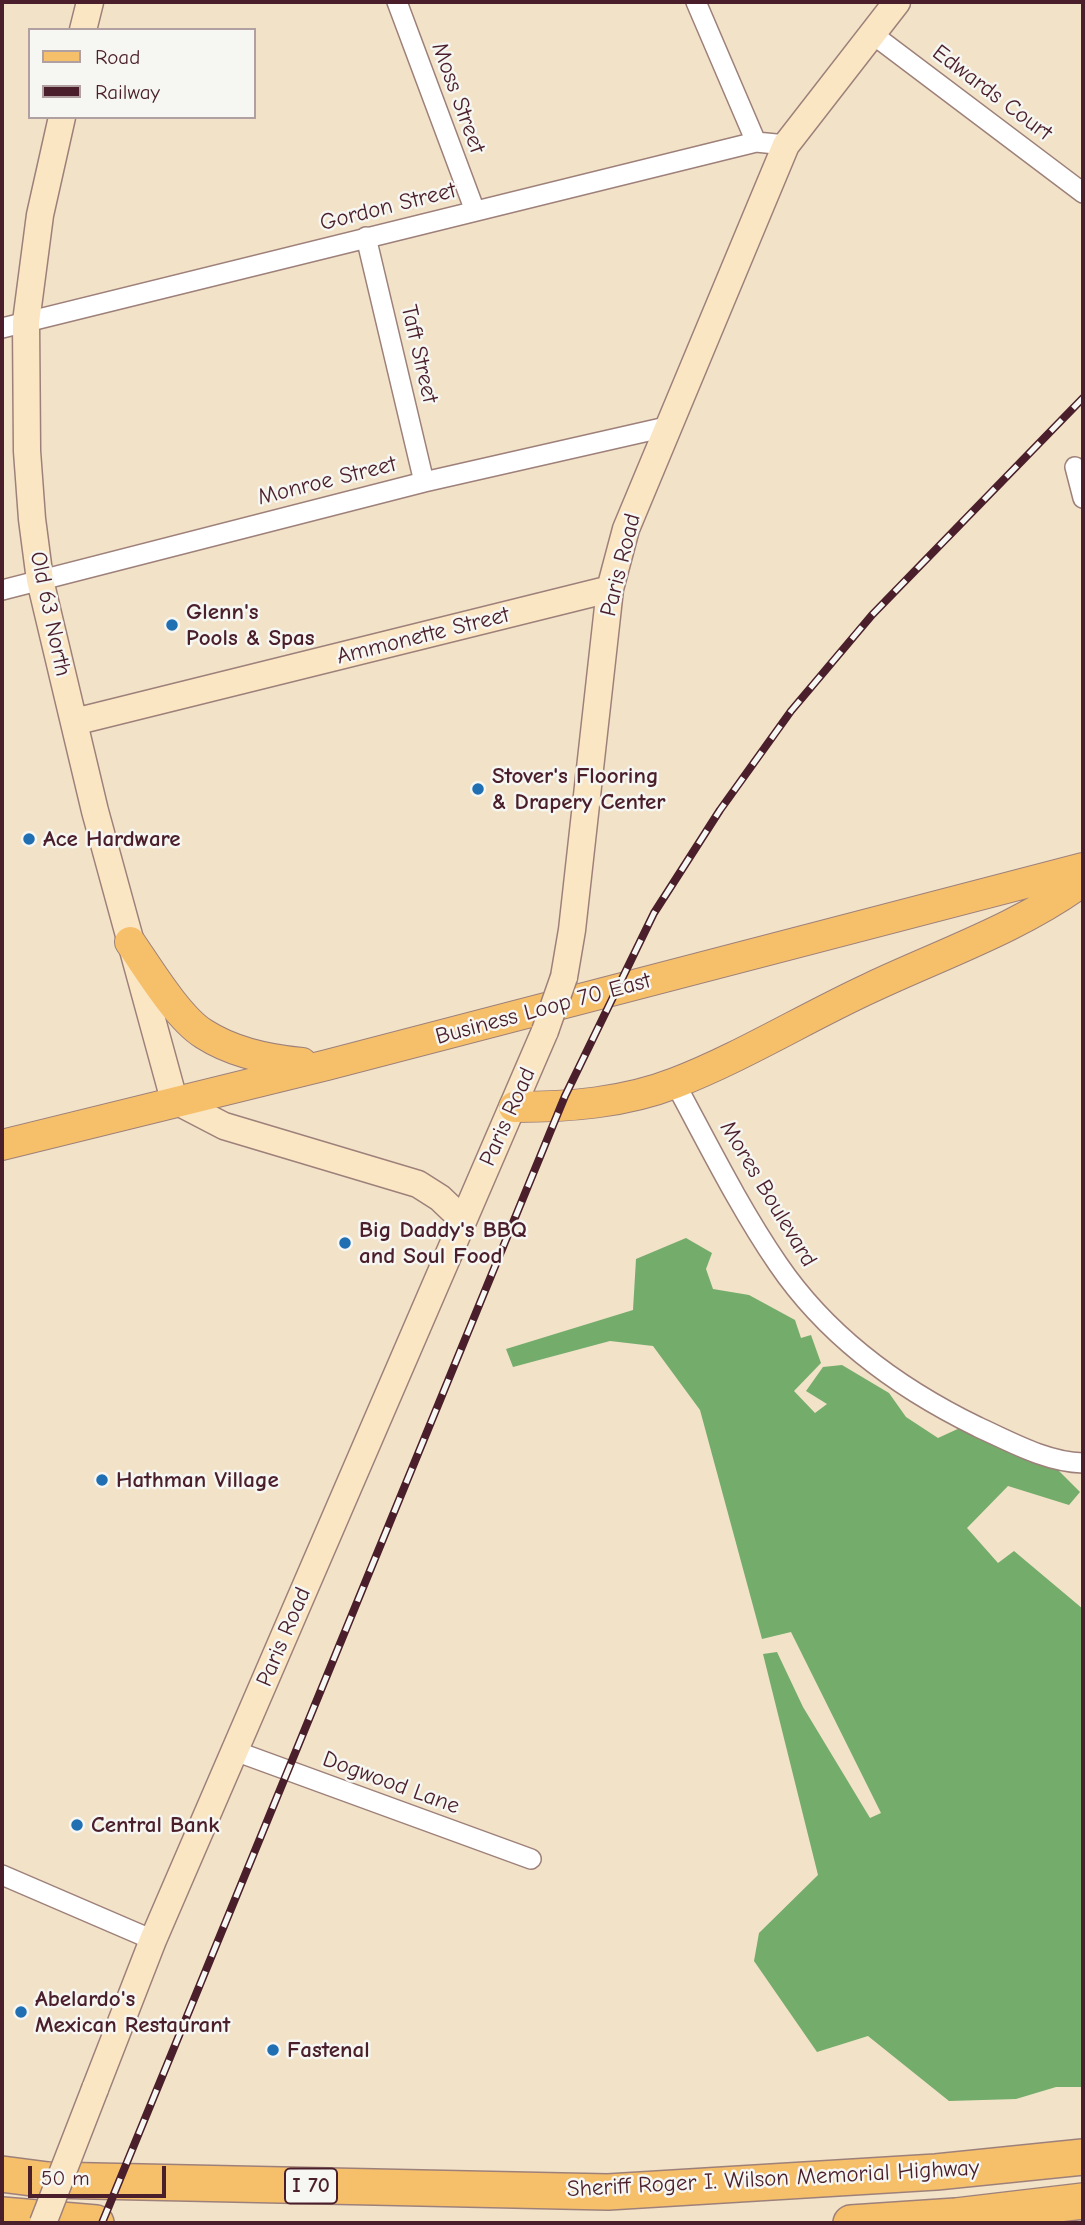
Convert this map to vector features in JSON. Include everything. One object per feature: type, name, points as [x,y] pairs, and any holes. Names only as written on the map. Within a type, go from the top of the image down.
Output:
[{"type":"highway","name":"Sheriff Roger I. Wilson Memorial Highway","points":[[2,2174],[48,2180],[608,2192],[936,2172],[1083,2157]]},
{"type":"highway","name":"Sheriff Roger I. Wilson Memorial Highway","points":[[851,2223],[956,2216],[1083,2201]]},
{"type":"highway","points":[[4,2215],[96,2223]]},
{"type":"main road","points":[[84,28],[90,2]]},
{"type":"main road","name":"Paris Road","points":[[43,2223],[153,1940],[462,1219],[514,1107],[564,977],[572,930],[610,589],[626,529],[666,427],[786,145],[897,2]]},
{"type":"main road","name":"Old 63 North","points":[[62,119],[14,325],[32,519],[40,580],[74,722],[130,942],[174,1100]]},
{"type":"main road","name":"Ammonette Street","points":[[74,722],[610,589]]},
{"type":"main road","name":"Business Loop 70 East","points":[[2,1145],[174,1100],[327,1065],[1083,868]]},
{"type":"main road","points":[[514,1107],[561,1107],[632,1096],[675,1083],[870,988],[1046,908],[1083,881]]},
{"type":"main road","points":[[130,942],[166,993],[203,1034],[266,1060],[327,1065]]},
{"type":"main road","points":[[174,1100],[224,1126],[418,1184],[440,1198],[462,1219]]},
{"type":"street","name":"Moss Street","points":[[397,2],[475,211]]},
{"type":"street","points":[[696,2],[756,142]]},
{"type":"street","name":"Edwards Court","points":[[871,33],[1083,193]]},
{"type":"street","name":"Gordon Street","points":[[14,325],[756,142],[786,145]]},
{"type":"street","name":"Taft Street","points":[[366,237],[424,482]]},
{"type":"street","name":"Monroe Street","points":[[2,590],[424,482],[666,427]]},
{"type":"street","points":[[1075,467],[1083,498]]},
{"type":"street","name":"Mores Boulevard","points":[[675,1083],[732,1188],[778,1265],[846,1342],[902,1384],[964,1420],[1027,1450],[1083,1463]]},
{"type":"street","name":"Dogwood Lane","points":[[235,1751],[531,1860]]},
{"type":"street","points":[[2,1875],[153,1940]]},
{"type":"green space","points":[[686,1238],[712,1253],[706,1269],[713,1289],[749,1295],[795,1320],[801,1338],[811,1335],[821,1363],[794,1391],[815,1413],[827,1404],[806,1391],[823,1367],[842,1365],[889,1393],[906,1417],[938,1438],[962,1427],[1048,1460],[1080,1492],[1069,1505],[1008,1486],[967,1528],[998,1563],[1014,1551],[1083,1609],[1083,2087],[1056,2087],[1016,2099],[949,2101],[868,2036],[817,2052],[754,1961],[759,1933],[818,1875],[763,1654],[777,1652],[803,1707],[870,1818],[881,1813],[791,1632],[762,1639],[700,1410],[653,1346],[610,1341],[513,1367],[506,1349],[633,1310],[636,1259]]},
{"type":"railway","points":[[102,2223],[565,1096],[654,913],[720,810],[791,711],[872,615],[1083,398]]},
{"type":"place","name":"Glenn's Pools & Spas","points":[[172,625]]},
{"type":"place","name":"Stover's Flooring & Drapery Center","points":[[478,789]]},
{"type":"place","name":"Ace Hardware","points":[[29,839]]},
{"type":"place","name":"Big Daddy's BBQ and Soul Food","points":[[345,1243]]},
{"type":"place","name":"Hathman Village","points":[[102,1480]]},
{"type":"place","name":"Central Bank","points":[[77,1825]]},
{"type":"place","name":"Abelardo's Mexican Restaurant","points":[[21,2012]]},
{"type":"place","name":"Fastenal","points":[[273,2050]]}]
